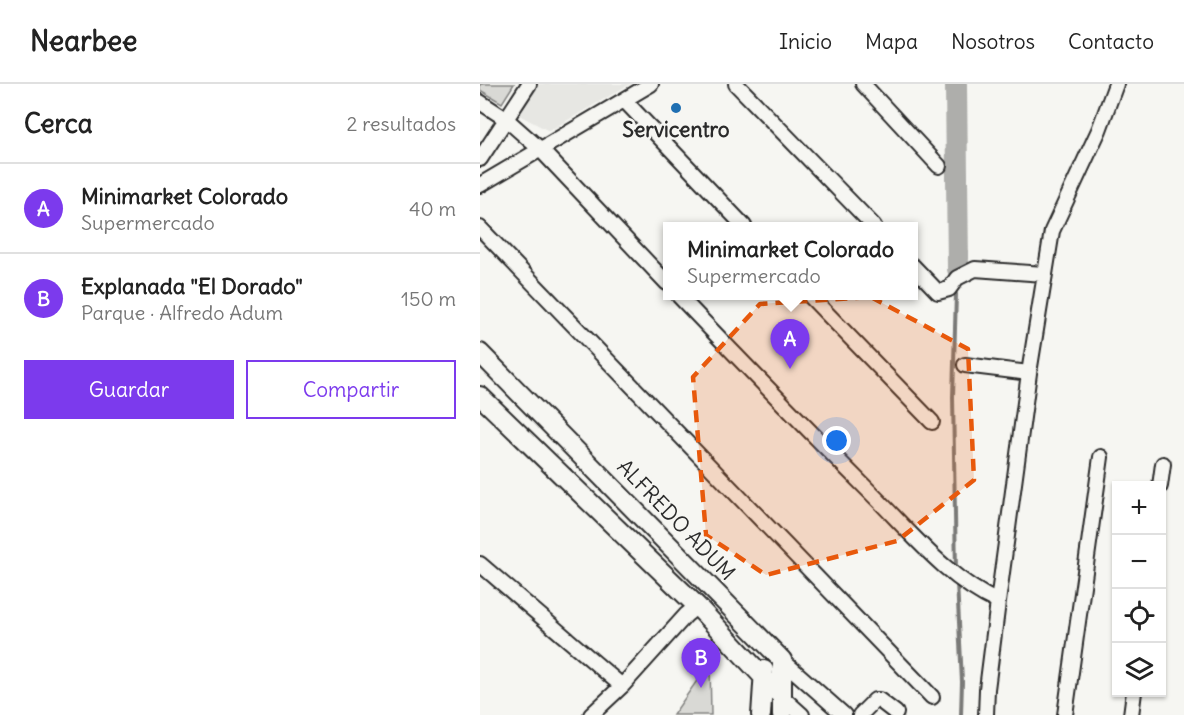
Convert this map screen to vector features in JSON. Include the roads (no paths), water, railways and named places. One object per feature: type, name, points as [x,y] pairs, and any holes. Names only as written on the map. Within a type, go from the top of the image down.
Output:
[{"type":"main road","name":"ALFREDO ADUM","points":[[480,353],[782,660]]},
{"type":"main road","points":[[480,396],[697,606],[764,675],[782,706]]},
{"type":"main road","points":[[761,715],[766,644]]},
{"type":"main road","points":[[782,660],[782,706]]},
{"type":"street","points":[[480,159],[529,84]]},
{"type":"street","points":[[480,185],[651,84]]},
{"type":"street","points":[[736,84],[870,222]]},
{"type":"street","points":[[863,84],[939,165]]},
{"type":"street","points":[[986,715],[987,689],[1029,373],[1052,231],[1099,130],[1116,84]]},
{"type":"street","points":[[624,100],[740,222]]},
{"type":"street","points":[[480,102],[506,119],[541,150],[663,279]]},
{"type":"street","points":[[480,228],[932,697]]},
{"type":"street","points":[[918,271],[938,292],[949,290],[957,278],[975,269],[1044,274]]},
{"type":"street","points":[[683,300],[798,420],[950,572],[982,595],[998,602]]},
{"type":"street","points":[[814,300],[933,422]]},
{"type":"street","points":[[966,365],[1029,373]]},
{"type":"street","points":[[1065,715],[1101,457]]},
{"type":"street","points":[[1161,481],[1163,464]]},
{"type":"street","points":[[480,564],[622,686]]},
{"type":"street","points":[[591,715],[622,686],[686,615],[697,606]]},
{"type":"street","name":"ALFREDO ADUM","points":[[782,660],[844,715]]},
{"type":"street","points":[[1131,715],[1133,697]]},
{"type":"street","points":[[860,715],[874,700],[879,700],[896,713]]},
{"type":"street","points":[[782,706],[802,715]]},
{"type":"waterway","points":[[956,84],[958,269]]},
{"type":"waterway","points":[[956,294],[953,397],[956,572]]},
{"type":"waterway","points":[[957,582],[962,682],[961,715]]},
{"type":"place","name":"Servicentro","points":[[676,108]]},
{"type":"place","name":"Minimarket Colorado","points":[[790,369]]},
{"type":"place","name":"Explanada \"El Dorado\"","points":[[701,688]]}]
